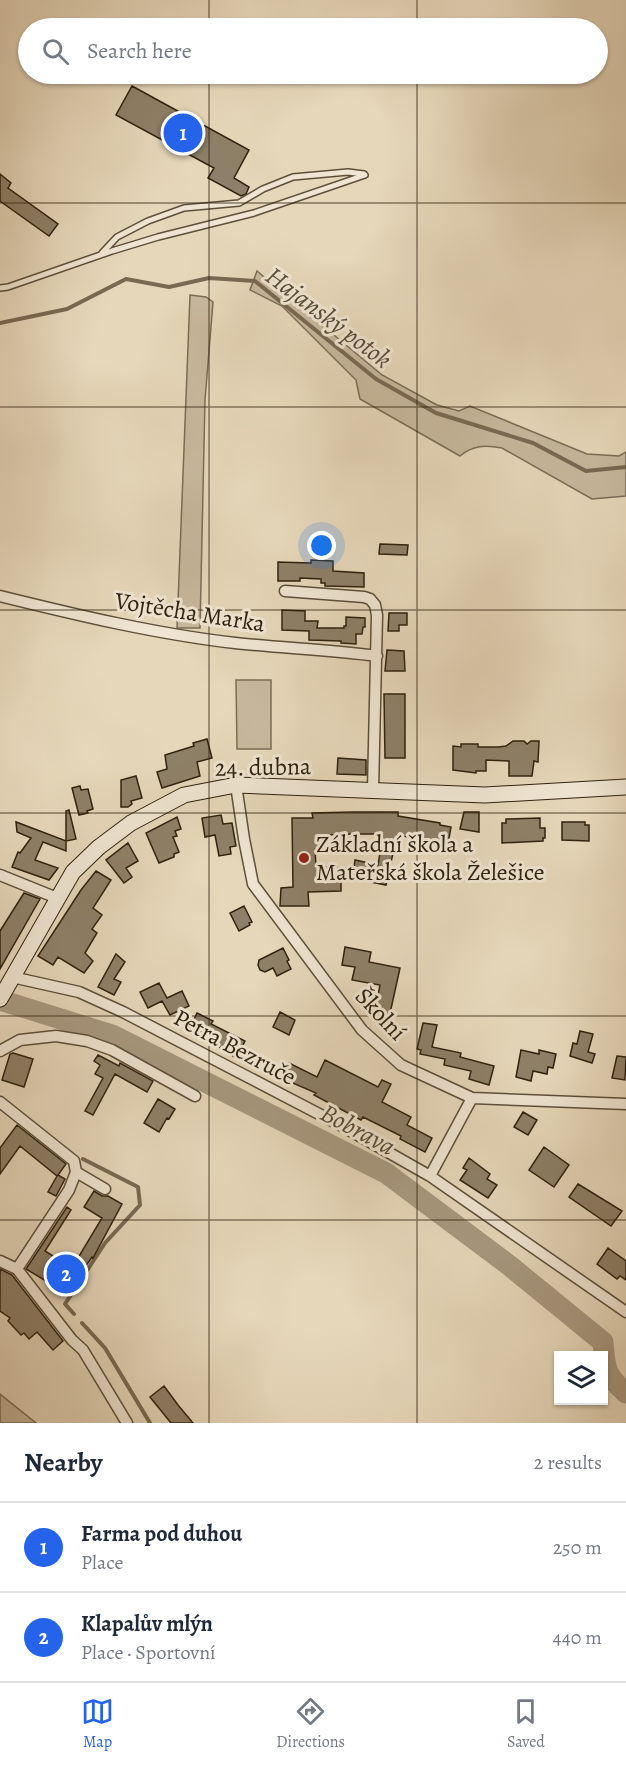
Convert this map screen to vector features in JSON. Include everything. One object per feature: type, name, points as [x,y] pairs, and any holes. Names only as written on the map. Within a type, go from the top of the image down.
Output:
[{"type":"main road","name":"24. dubna","points":[[2,995],[73,872],[99,847],[131,823],[184,795],[236,785],[485,795],[626,787]]},
{"type":"street","name":"Vojtěcha Marka","points":[[285,591],[364,597],[370,599],[375,605],[377,656],[372,790]]},
{"type":"street","name":"Vojtěcha Marka","points":[[0,596],[74,614],[186,636],[235,643],[377,656]]},
{"type":"street","name":"Školní","points":[[236,785],[253,884],[362,1030],[401,1065],[472,1098],[626,1104]]},
{"type":"street","points":[[0,875],[57,898]]},
{"type":"street","name":"Petra Bezruče","points":[[12,977],[79,992],[123,1012],[342,1126],[430,1176],[626,1312]]},
{"type":"street","points":[[0,1052],[20,1040],[56,1036],[87,1041],[112,1050],[195,1096]]},
{"type":"street","points":[[430,1176],[472,1098]]},
{"type":"street","points":[[0,1102],[74,1161],[76,1172],[69,1190],[17,1269]]},
{"type":"street","points":[[76,1172],[105,1190]]},
{"type":"street","points":[[0,1261],[17,1269],[72,1340],[83,1350],[127,1423]]},
{"type":"lane","points":[[0,288],[158,237],[254,213],[365,175],[348,172],[293,177],[263,189],[239,203],[184,208],[148,221],[117,237],[100,255]]},
{"type":"shaded area","points":[[257,271],[382,375],[437,405],[459,411],[470,406],[587,454],[619,456],[626,452],[626,496],[592,499],[502,448],[480,447],[460,456],[360,399],[356,380],[282,306],[250,290]]},
{"type":"shaded area","points":[[190,295],[206,297],[213,302],[205,400],[200,628],[177,628]]},
{"type":"shaded area","points":[[236,680],[271,680],[271,749],[237,749]]},
{"type":"shaded area","points":[[0,1394],[36,1423],[0,1423]]},
{"type":"building","points":[[132,86],[249,150],[234,178],[249,187],[246,194],[241,196],[208,178],[214,168],[116,115]]},
{"type":"building","points":[[0,174],[11,183],[8,188],[58,224],[49,236],[0,201]]},
{"type":"building","points":[[380,544],[408,545],[407,555],[379,554]]},
{"type":"building","points":[[311,560],[333,561],[333,571],[364,573],[364,587],[325,586],[325,583],[321,583],[321,579],[300,578],[300,581],[278,581],[278,562],[311,563]]},
{"type":"building","points":[[282,610],[305,611],[305,621],[318,621],[317,628],[344,628],[346,617],[365,618],[365,627],[363,627],[362,634],[356,634],[356,644],[309,640],[309,631],[282,630]]},
{"type":"building","points":[[389,613],[407,613],[407,625],[399,625],[399,631],[388,631]]},
{"type":"building","points":[[387,650],[404,651],[405,671],[385,671]]},
{"type":"building","points":[[384,694],[405,694],[405,758],[385,758]]},
{"type":"building","points":[[207,739],[212,758],[197,762],[200,776],[162,788],[157,772],[167,769],[165,755],[194,746],[193,743]]},
{"type":"building","points":[[513,741],[524,741],[527,744],[531,741],[539,741],[538,762],[534,761],[532,776],[509,776],[509,761],[486,760],[486,771],[476,771],[476,773],[453,770],[453,746],[478,744],[478,747],[498,747],[506,746]]},
{"type":"building","points":[[338,758],[366,760],[366,775],[337,774]]},
{"type":"building","points":[[136,776],[142,798],[131,801],[132,804],[128,807],[121,807],[121,780]]},
{"type":"building","points":[[80,786],[81,790],[88,789],[93,809],[79,815],[72,788]]},
{"type":"building","points":[[69,810],[76,839],[66,841],[66,811]]},
{"type":"building","points":[[398,812],[398,816],[451,827],[448,844],[397,835],[386,885],[341,876],[341,891],[308,892],[309,906],[280,906],[281,888],[293,887],[292,818],[313,818],[312,813]],"holes":[[[383,834],[378,865],[355,860],[354,868],[316,867],[315,849],[327,849],[327,835]]]},
{"type":"building","points":[[464,812],[479,812],[479,832],[460,829]]},
{"type":"building","points":[[221,815],[223,824],[232,823],[236,846],[230,847],[231,854],[219,856],[215,835],[205,837],[202,818]]},
{"type":"building","points":[[177,817],[181,829],[175,831],[177,836],[173,837],[179,852],[174,854],[174,857],[159,863],[146,833]]},
{"type":"building","points":[[540,818],[540,828],[545,828],[543,841],[502,843],[502,823],[506,823],[506,819]]},
{"type":"building","points":[[16,822],[66,841],[66,851],[43,842],[35,860],[58,868],[49,880],[12,867],[18,852],[20,853],[31,838],[17,832]]},
{"type":"building","points":[[562,822],[585,822],[585,825],[589,825],[589,841],[562,840]]},
{"type":"building","points":[[128,843],[138,861],[126,868],[132,877],[124,883],[106,860]]},
{"type":"building","points":[[96,871],[111,880],[93,908],[102,915],[92,929],[97,933],[85,953],[93,961],[84,973],[58,957],[53,965],[38,956]]},
{"type":"building","points":[[24,893],[40,899],[0,969],[0,931]]},
{"type":"building","points":[[244,906],[252,922],[239,931],[230,913]]},
{"type":"building","points":[[345,947],[371,952],[369,962],[400,968],[389,1018],[374,1015],[380,985],[352,980],[355,967],[342,965]]},
{"type":"building","points":[[283,948],[291,969],[277,976],[273,968],[265,972],[260,970],[259,960]]},
{"type":"building","points":[[116,954],[125,962],[114,979],[121,982],[114,995],[98,987]]},
{"type":"building","points":[[159,983],[167,998],[182,991],[189,1006],[170,1015],[162,1001],[148,1008],[140,992]]},
{"type":"building","points":[[280,1012],[295,1020],[289,1035],[273,1027]]},
{"type":"building","points":[[197,1013],[213,1021],[211,1024],[245,1041],[236,1058],[216,1045],[188,1032]]},
{"type":"building","points":[[423,1023],[437,1025],[432,1047],[461,1053],[460,1057],[494,1066],[489,1085],[469,1079],[471,1071],[444,1065],[445,1059],[420,1054],[421,1050],[417,1049]]},
{"type":"building","points":[[580,1031],[593,1034],[588,1052],[595,1054],[592,1063],[570,1056],[573,1043],[577,1044]]},
{"type":"building","points":[[521,1050],[539,1054],[539,1050],[556,1054],[553,1068],[548,1067],[547,1074],[533,1071],[531,1081],[516,1077]]},
{"type":"building","points":[[10,1054],[33,1059],[24,1087],[2,1080]]},
{"type":"building","points":[[98,1055],[119,1066],[120,1063],[153,1081],[147,1092],[115,1074],[93,1115],[85,1111],[103,1078],[95,1074],[100,1065],[94,1061]]},
{"type":"building","points":[[617,1056],[626,1057],[625,1080],[612,1078]]},
{"type":"building","points":[[325,1060],[378,1087],[382,1080],[391,1084],[382,1102],[411,1117],[407,1125],[432,1138],[425,1152],[400,1139],[401,1136],[363,1117],[361,1120],[314,1095],[316,1093],[281,1078],[289,1063],[317,1077]]},
{"type":"building","points":[[158,1099],[175,1109],[159,1132],[144,1123]]},
{"type":"building","points":[[523,1112],[537,1120],[528,1135],[514,1127]]},
{"type":"building","points":[[17,1125],[66,1164],[58,1175],[65,1179],[56,1196],[48,1192],[57,1176],[20,1146],[0,1174],[0,1148]]},
{"type":"building","points":[[544,1147],[569,1165],[554,1187],[529,1170]]},
{"type":"building","points":[[469,1158],[490,1174],[487,1179],[497,1185],[488,1198],[460,1180],[467,1170],[463,1168]]},
{"type":"building","points":[[578,1184],[622,1211],[611,1226],[569,1197]]},
{"type":"building","points":[[94,1191],[122,1204],[93,1258],[70,1289],[50,1276],[46,1281],[26,1269],[67,1207],[71,1210],[45,1251],[72,1268],[102,1218],[84,1207]]},
{"type":"building","points":[[608,1248],[626,1261],[626,1280],[620,1276],[617,1279],[597,1264]]},
{"type":"building","points":[[0,1269],[12,1275],[63,1341],[53,1350],[37,1332],[29,1339],[24,1333],[21,1335],[8,1321],[10,1318],[0,1311]]},
{"type":"building","points":[[164,1386],[193,1423],[171,1423],[150,1397]]},
{"type":"waterway","name":"Hajanský potok","points":[[0,323],[67,309],[126,279],[169,287],[209,278],[255,281],[376,379],[436,413],[533,443],[586,471],[626,467]]},
{"type":"waterway","name":"Bobrava","points":[[0,1000],[112,1035],[386,1173],[510,1266],[603,1342],[607,1370],[626,1393]]},
{"type":"waterway","points":[[74,1314],[65,1304],[105,1243],[140,1205],[138,1187],[83,1159]]},
{"type":"waterway","points":[[82,1323],[105,1348],[150,1423]]},
{"type":"place","name":"Farma pod duhou","points":[[183,133]]},
{"type":"place","name":"Základní škola a Mateřská škola Želešice","points":[[304,858]]},
{"type":"place","name":"Klapalův mlýn","points":[[66,1274]]}]
